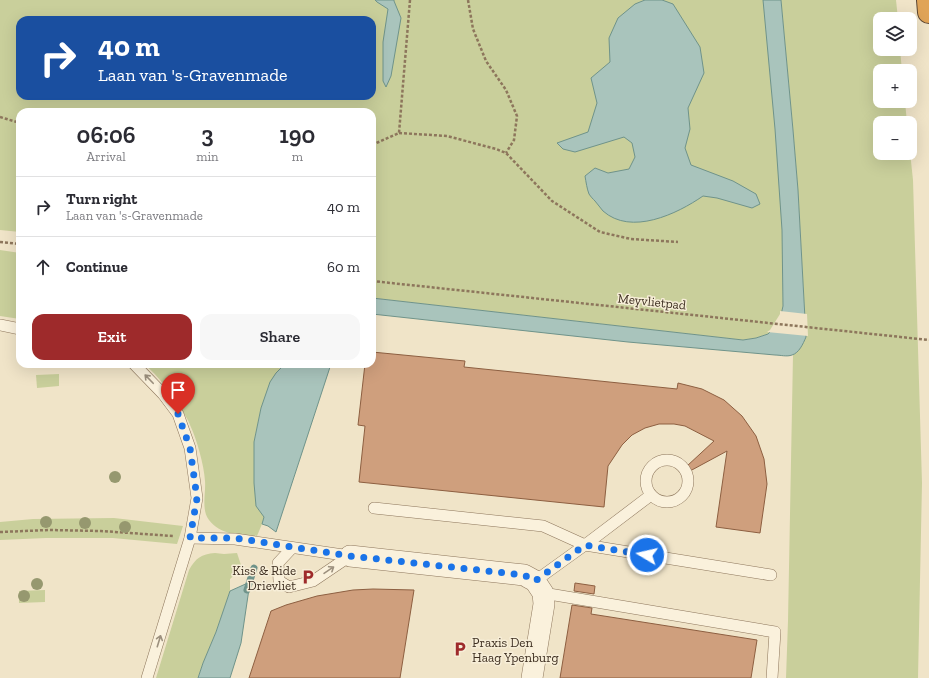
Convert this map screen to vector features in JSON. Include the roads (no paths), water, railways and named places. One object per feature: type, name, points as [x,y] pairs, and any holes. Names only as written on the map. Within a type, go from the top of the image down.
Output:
[{"type":"highway","points":[[928,0],[929,12]]},
{"type":"street","points":[[350,556],[524,575],[539,587],[544,604],[532,678]]},
{"type":"lane","points":[[0,324],[16,328]]},
{"type":"lane","points":[[138,368],[163,394],[178,414],[190,448],[197,498],[190,538],[147,678]]},
{"type":"lane","points":[[539,587],[585,545],[651,495]]},
{"type":"lane","points":[[374,508],[543,526],[585,545],[771,574]]},
{"type":"lane","points":[[190,538],[235,538],[350,556]]},
{"type":"lane","points":[[292,548],[278,563],[279,581],[289,587],[313,581],[350,556]]},
{"type":"lane","points":[[539,587],[775,632],[772,678]]},
{"type":"water","points":[[375,0],[394,0],[401,18],[391,76],[386,87],[383,81],[383,42],[388,9]]},
{"type":"water","points":[[645,0],[662,0],[673,4],[700,47],[704,73],[688,108],[690,129],[685,148],[691,165],[733,181],[756,194],[760,204],[752,208],[717,198],[703,196],[680,209],[654,220],[627,222],[614,218],[603,211],[589,194],[585,176],[595,168],[608,173],[629,169],[635,157],[632,143],[624,137],[575,152],[563,149],[557,143],[588,132],[597,103],[591,78],[610,62],[609,38],[618,18],[635,4]]},
{"type":"water","points":[[763,0],[781,0],[798,190],[806,337],[799,350],[790,356],[628,342],[376,314],[376,298],[743,340],[768,334],[781,315],[783,306],[782,230],[775,129]]},
{"type":"water","points":[[281,368],[330,368],[276,532],[268,526],[262,524],[264,517],[256,506],[254,483],[254,442],[261,408],[270,382]]},
{"type":"water","points":[[250,582],[241,643],[230,678],[198,678],[230,591]]},
{"type":"waterway","points":[[247,590],[254,568]]},
{"type":"place","name":"Kiss & Ride Drievliet","points":[[308,577]]},
{"type":"place","name":"Praxis Den Haag Ypenburg","points":[[460,649]]}]
